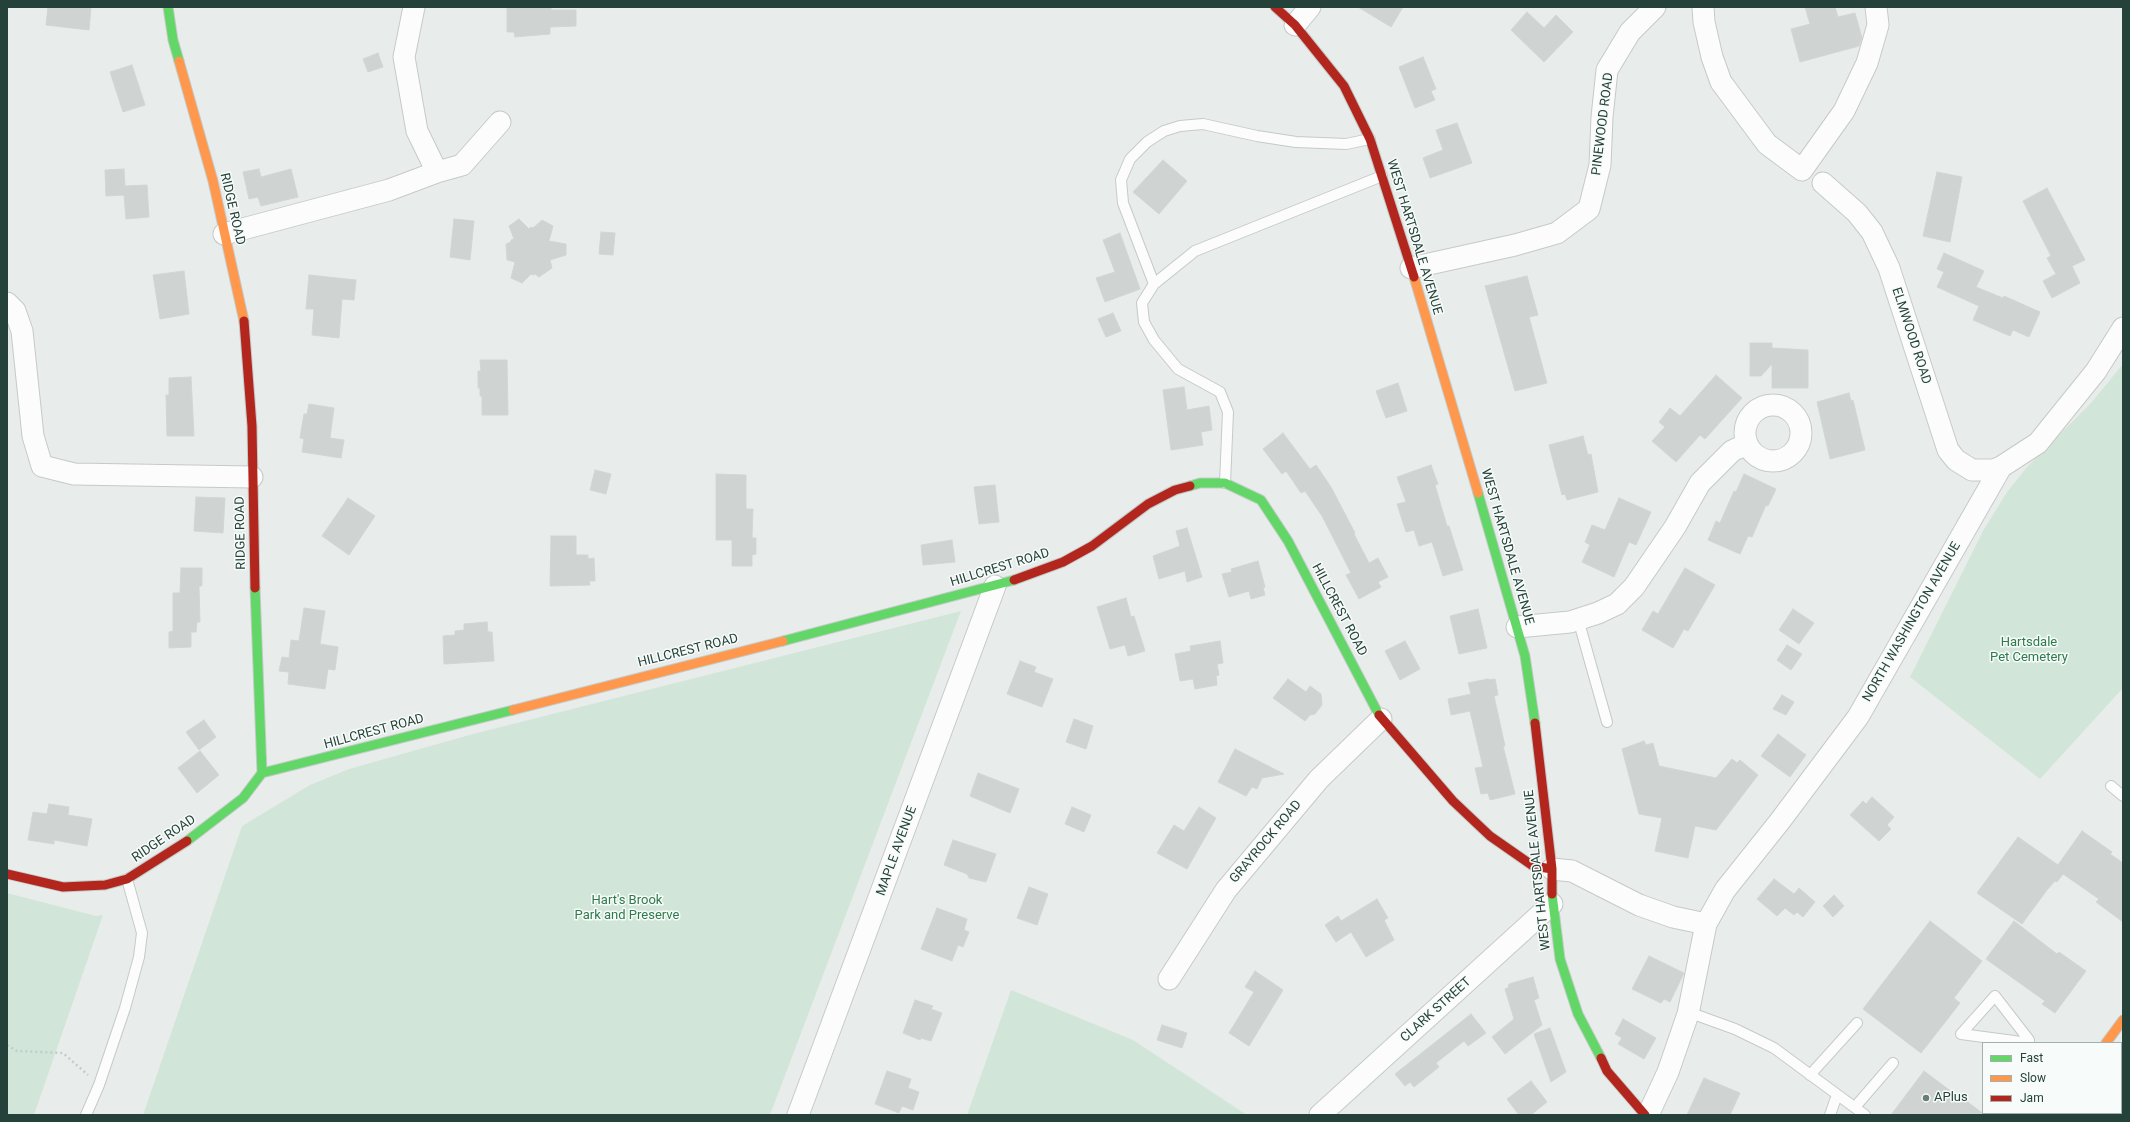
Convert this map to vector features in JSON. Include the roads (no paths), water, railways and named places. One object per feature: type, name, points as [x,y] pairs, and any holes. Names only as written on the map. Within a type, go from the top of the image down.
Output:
[{"type":"street","name":"RIDGE ROAD","points":[[7,874],[31,881],[70,887],[105,885],[127,879],[173,851],[226,812],[243,798],[262,773],[262,729],[252,477],[250,384],[244,323],[213,181],[173,40],[168,7]]},
{"type":"street","points":[[414,7],[404,58],[417,131],[436,172]]},
{"type":"street","name":"WEST HARTSDALE AVENUE","points":[[1275,7],[1295,26],[1344,86],[1370,139],[1411,268],[1496,551],[1525,656],[1539,749],[1552,869],[1552,904],[1560,959],[1578,1014],[1607,1071],[1647,1115]]},
{"type":"street","points":[[1295,26],[1310,7]]},
{"type":"street","name":"PINEWOOD ROAD","points":[[1411,268],[1515,245],[1557,233],[1589,209],[1600,165],[1602,117],[1607,70],[1630,32],[1655,7]]},
{"type":"street","points":[[1703,7],[1704,22],[1712,57],[1721,82],[1767,144],[1802,170],[1844,111],[1867,63],[1878,25],[1876,7]]},
{"type":"street","points":[[224,234],[389,190],[436,172],[462,165],[500,122]]},
{"type":"street","name":"ELMWOOD ROAD","points":[[1823,183],[1857,213],[1876,240],[1889,268],[1948,450],[1956,460],[1972,470],[1993,470],[2001,467]]},
{"type":"street","points":[[7,304],[15,311],[22,331],[33,436],[42,466],[74,474],[252,477]]},
{"type":"street","name":"NORTH WASHINGTON AVENUE","points":[[1647,1115],[1668,1072],[1688,1012],[1706,924],[1725,890],[1780,821],[1858,717],[2001,467],[2038,443],[2096,371],[2123,328]]},
{"type":"street","points":[[1517,627],[1578,619],[1598,613],[1617,604],[1634,588],[1674,527],[1700,483],[1732,451],[1746,444]]},
{"type":"street","name":"HILLCREST ROAD","points":[[262,773],[328,758],[995,586],[1037,573],[1063,562],[1092,546],[1148,504],[1175,490],[1200,483],[1225,483],[1261,500],[1288,541],[1381,719],[1453,801],[1490,836],[1533,866],[1552,869]]},
{"type":"street","name":"MAPLE AVENUE","points":[[798,1115],[995,586]]},
{"type":"street","name":"GRAYROCK ROAD","points":[[1169,979],[1226,890],[1319,778],[1381,719]]},
{"type":"street","points":[[1552,869],[1572,871],[1619,896],[1646,908],[1673,917],[1706,924]]},
{"type":"street","name":"CLARK STREET","points":[[1320,1115],[1552,904]]},
{"type":"street","points":[[2107,1042],[2123,1020]]},
{"type":"lane","points":[[1154,284],[1123,203],[1121,180],[1130,160],[1147,142],[1164,131],[1180,126],[1203,124],[1229,128],[1257,136],[1296,142],[1346,144],[1370,139]]},
{"type":"lane","points":[[1225,483],[1228,412],[1220,392],[1178,369],[1154,340],[1144,322],[1142,303],[1154,284],[1195,251],[1382,176]]},
{"type":"lane","points":[[1578,619],[1607,722]]},
{"type":"lane","points":[[2111,786],[2123,796]]},
{"type":"lane","points":[[86,1115],[99,1084],[125,1008],[139,957],[142,933],[127,879]]},
{"type":"lane","points":[[2027,1042],[1961,1034],[1995,996],[2029,1042]]},
{"type":"lane","points":[[1688,1012],[1735,1029],[1774,1048],[1865,1115]]},
{"type":"lane","points":[[1810,1075],[1857,1023]]},
{"type":"lane","points":[[1855,1107],[1893,1063]]},
{"type":"lane","points":[[1830,1115],[1837,1095]]},
{"type":"place","name":"APlus","points":[[1926,1098]]},
{"type":"park label","name":"Hartsdale Pet Cemetery","points":[[2029,650]]},
{"type":"park label","name":"Hart's Brook Park and Preserve","points":[[627,908]]}]
